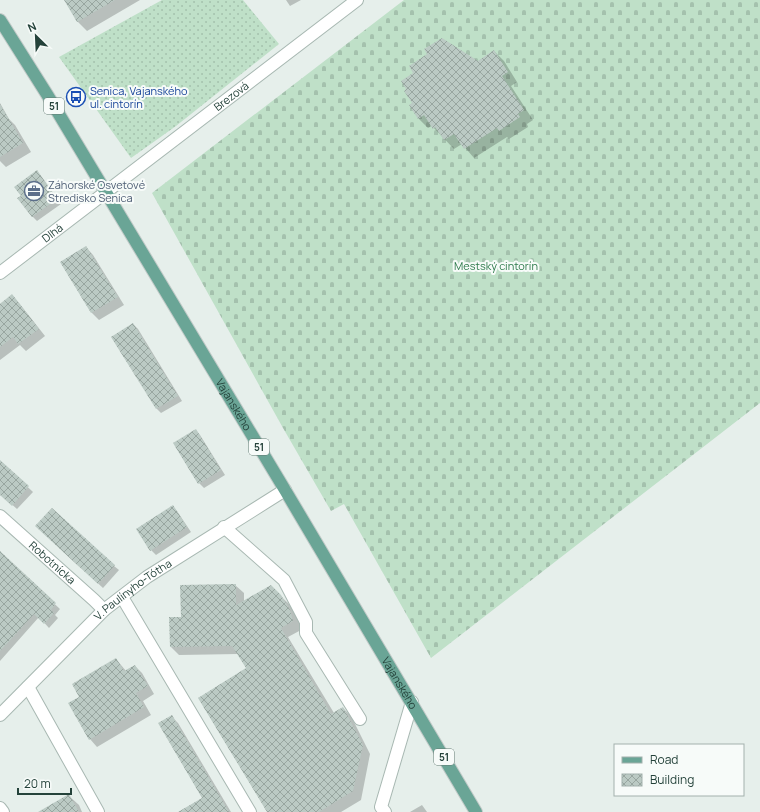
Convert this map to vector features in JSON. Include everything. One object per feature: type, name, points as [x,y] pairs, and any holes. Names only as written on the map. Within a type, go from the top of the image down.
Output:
[{"type":"main road","name":"Vajanského","points":[[0,20],[48,96],[286,490],[476,812]]},
{"type":"street","name":"Brezová","points":[[105,192],[353,1]]},
{"type":"street","name":"Dlhá","points":[[0,273],[105,192]]},
{"type":"street","name":"V. Paulínyho-Tótha","points":[[0,715],[104,610],[147,577],[224,527],[286,490]]},
{"type":"street","name":"Robotnícka","points":[[0,516],[104,610]]},
{"type":"street","points":[[224,527],[284,580],[306,622],[306,633],[360,719]]},
{"type":"street","points":[[122,597],[250,812]]},
{"type":"street","points":[[28,687],[98,812]]},
{"type":"street","points":[[385,812],[381,807],[412,702]]},
{"type":"street","points":[[0,808],[3,812]]},
{"type":"green space","points":[[162,0],[243,0],[279,44],[176,126],[131,158],[59,57]]},
{"type":"green space","name":"Mestský cintorín","points":[[404,0],[760,0],[760,403],[431,658],[344,504],[331,511],[152,193]]},
{"type":"building","points":[[64,0],[115,0],[77,22]]},
{"type":"building","points":[[442,38],[478,61],[494,50],[508,72],[502,76],[524,110],[518,114],[520,117],[499,131],[497,128],[464,149],[454,134],[444,140],[435,127],[433,129],[424,115],[418,119],[409,105],[412,103],[404,91],[406,89],[401,81],[413,73],[409,66],[427,54],[424,49]]},
{"type":"building","points":[[0,104],[23,143],[0,157]]},
{"type":"building","name":"Záhorské Osvetové Stredisko Senica","points":[[37,170],[57,199],[32,217],[17,198],[21,196],[14,187]]},
{"type":"building","points":[[86,246],[118,297],[91,313],[60,262]]},
{"type":"building","points":[[12,294],[39,329],[18,344],[13,337],[0,347],[0,304]]},
{"type":"building","points":[[133,323],[178,396],[156,409],[111,337]]},
{"type":"building","points":[[196,429],[221,470],[198,484],[173,443]]},
{"type":"building","points":[[0,460],[29,486],[12,506],[0,495]]},
{"type":"building","points":[[173,505],[187,527],[150,551],[136,529]]},
{"type":"building","points":[[52,508],[115,565],[98,584],[35,526]]},
{"type":"building","points":[[0,551],[56,603],[51,610],[54,613],[44,624],[34,614],[0,651]]},
{"type":"building","points":[[236,584],[236,605],[271,585],[281,595],[290,610],[293,621],[281,628],[331,714],[343,707],[363,745],[353,791],[319,812],[267,812],[198,698],[246,668],[232,646],[170,647],[169,617],[181,617],[180,585]]},
{"type":"building","points":[[116,658],[124,671],[135,665],[148,686],[136,693],[144,707],[89,740],[68,703],[79,697],[72,684]]},
{"type":"building","points":[[172,715],[229,812],[178,812],[202,798],[158,723]]},
{"type":"building","points":[[69,794],[79,812],[38,812]]},
{"type":"place","name":"Senica, Vajanského ul. cintorín","points":[[76,97]]},
{"type":"place","name":"Záhorské Osvetové Stredisko Senica","points":[[34,191]]}]
